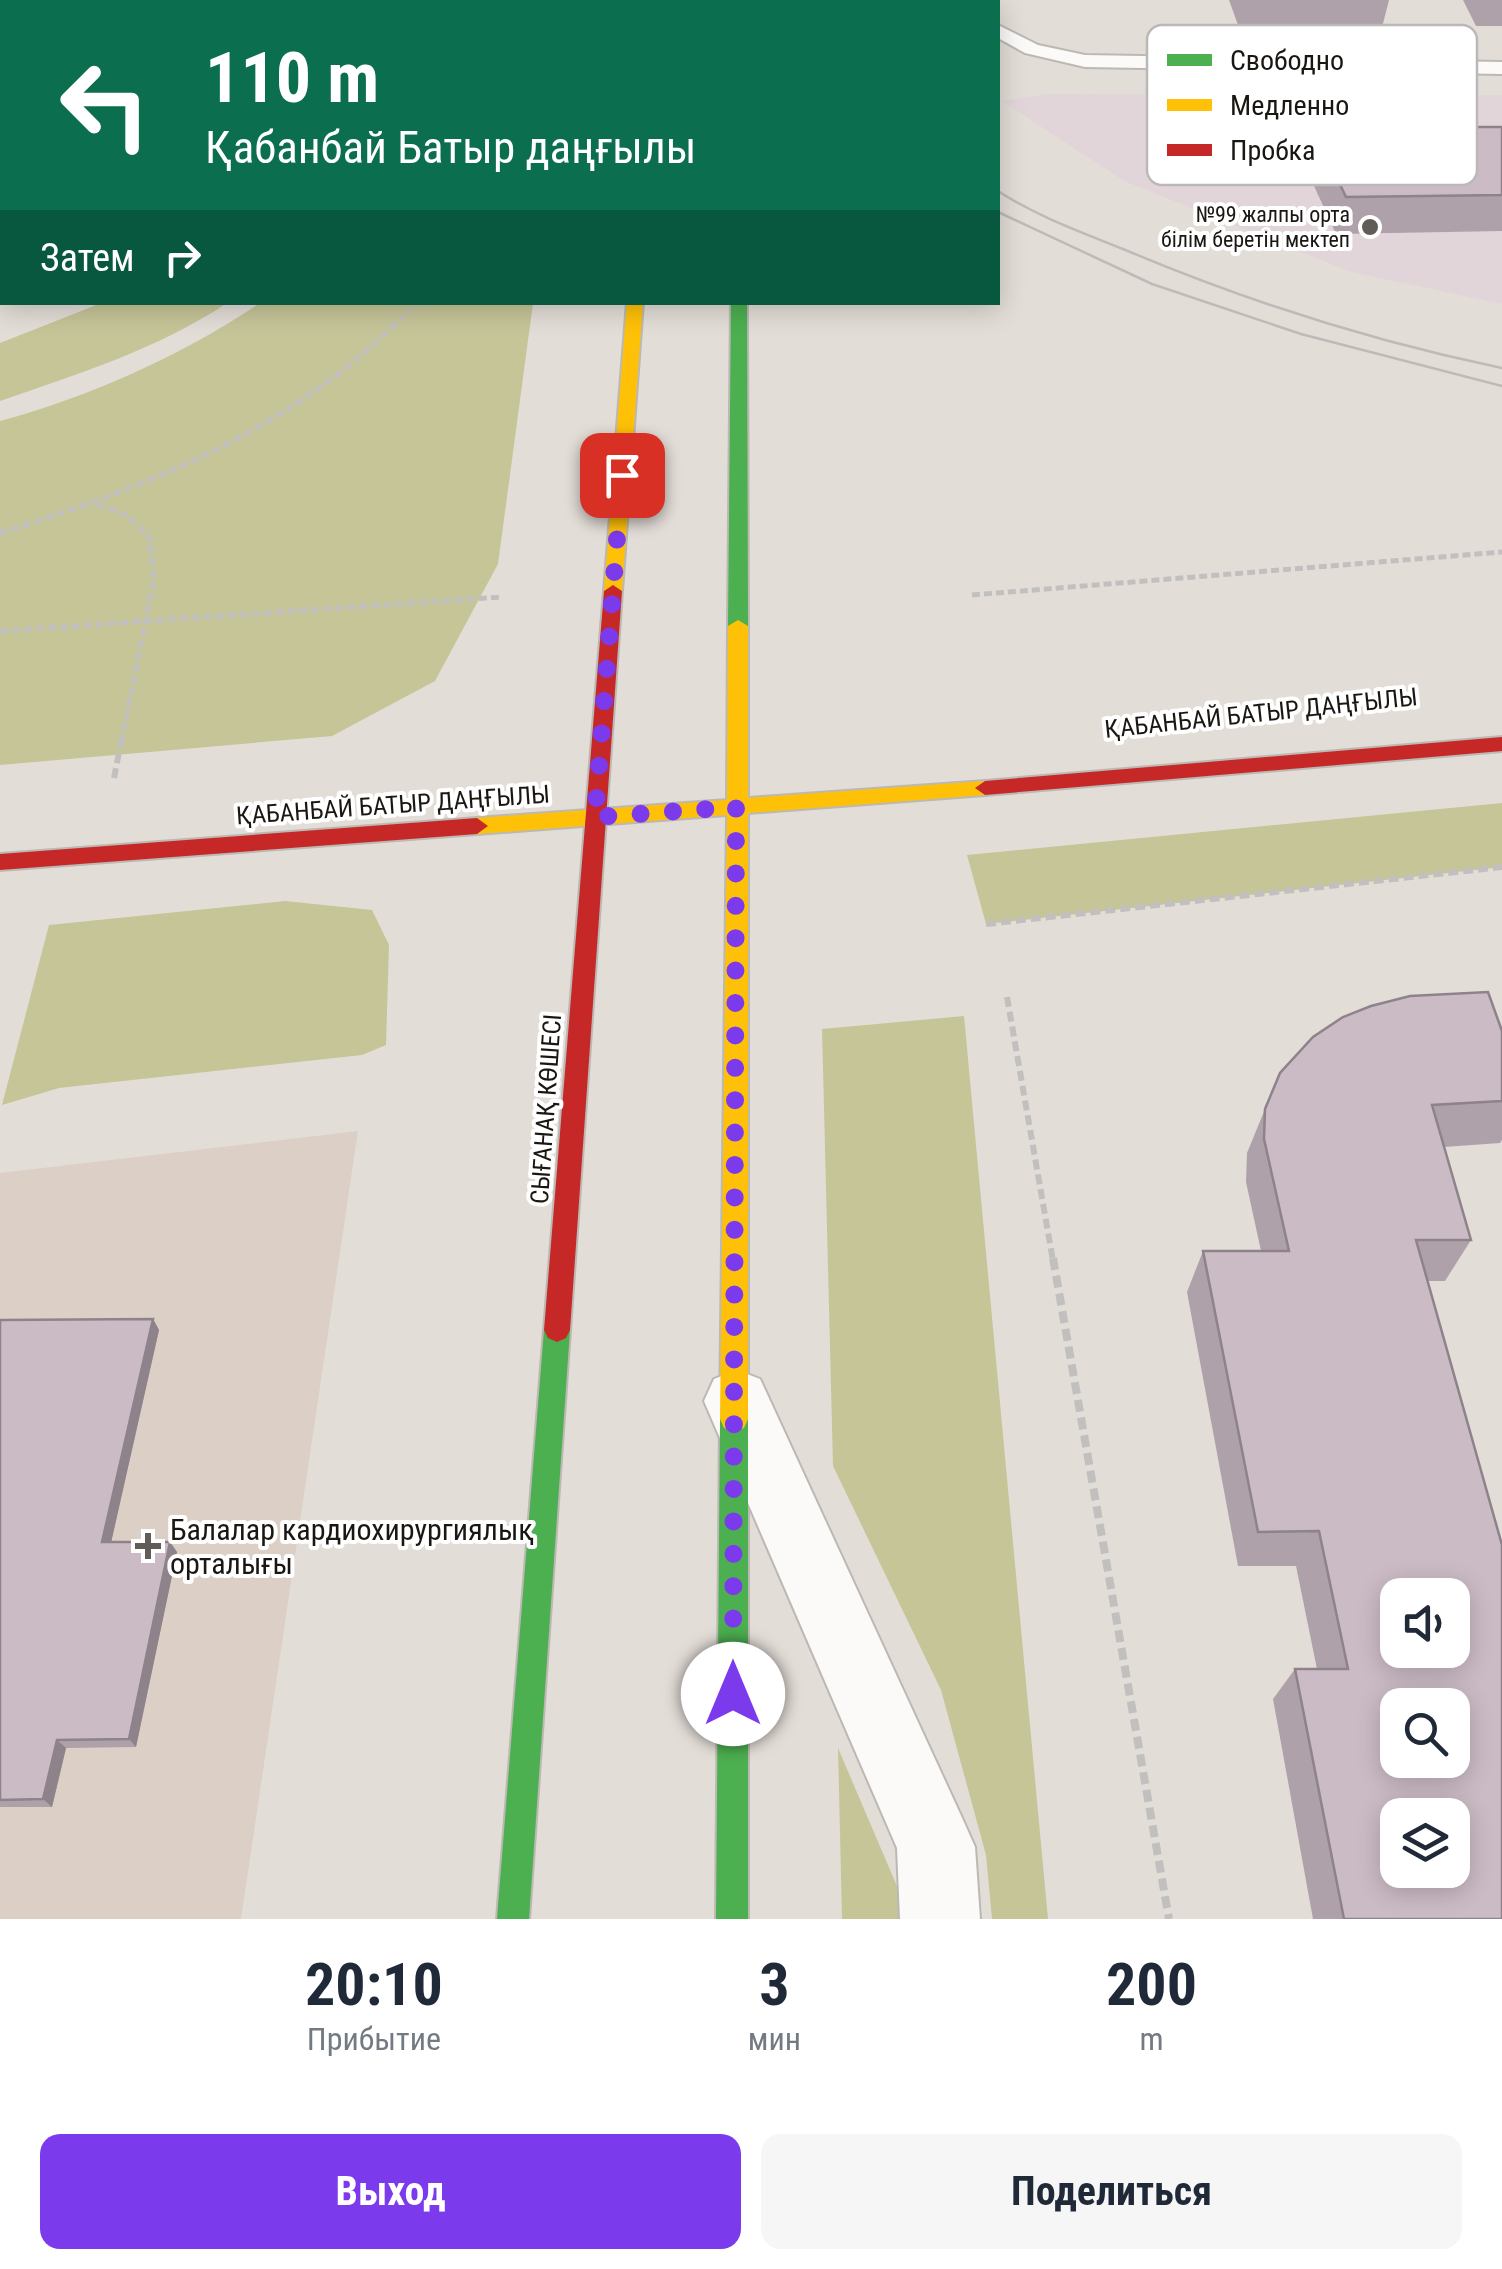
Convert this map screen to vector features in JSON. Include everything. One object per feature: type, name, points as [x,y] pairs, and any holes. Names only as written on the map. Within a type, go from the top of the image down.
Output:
[{"type":"main road","name":"СЫҒАНАҚ КӨШЕСІ","points":[[513,1919],[635,305]]},
{"type":"main road","points":[[732,1919],[740,305]]},
{"type":"main road","name":"ҚАБАНБАЙ БАТЫР ДАҢҒЫЛЫ","points":[[0,862],[969,789],[1502,744]]},
{"type":"main road","name":"ҚАБАНБАЙ БАТЫР ДАҢҒЫЛЫ","points":[[969,789],[1107,753]]},
{"type":"street","points":[[734,1393],[936,1847],[940,1919]]},
{"type":"lane","points":[[1000,32],[1032,50],[1085,61],[1147,62]]},
{"type":"lane","points":[[1477,68],[1502,68]]},
{"type":"path","points":[[0,533],[96,504],[209,456],[304,402],[379,346],[415,305]]},
{"type":"path","points":[[96,504],[125,514],[150,536],[154,578],[114,778]]},
{"type":"path","points":[[972,595],[1502,552]]},
{"type":"path","points":[[0,631],[148,622],[295,607],[502,597]]},
{"type":"path","points":[[986,924],[1502,867]]},
{"type":"path","points":[[1007,997],[1170,1919]]},
{"type":"shaded area","points":[[1048,94],[1147,94],[1147,185],[1477,185],[1477,95],[1502,95],[1502,304],[1351,272],[1124,181],[1002,101]]},
{"type":"shaded area","name":"Балалар кардиохирургиялық орталығы","points":[[358,1131],[241,1919],[0,1919],[0,1173]]},
{"type":"green space","points":[[96,305],[224,305],[145,347],[0,401],[0,343]]},
{"type":"green space","points":[[257,305],[533,305],[498,564],[435,681],[332,736],[0,765],[0,421],[69,399],[199,340]]},
{"type":"green space","points":[[1502,803],[1502,867],[986,924],[967,855]]},
{"type":"green space","points":[[285,901],[372,910],[389,945],[386,1045],[362,1055],[59,1088],[2,1105],[49,925]]},
{"type":"green space","points":[[964,1016],[1048,1919],[992,1919],[986,1855],[941,1690],[833,1466],[822,1029]]},
{"type":"green space","points":[[838,1748],[911,1919],[842,1919]]},
{"type":"building","points":[[1477,127],[1502,127],[1502,195],[1346,197],[1340,185],[1477,185]]},
{"type":"building","points":[[1488,992],[1502,1031],[1502,1101],[1432,1105],[1471,1240],[1416,1240],[1502,1545],[1502,1919],[1344,1919],[1295,1669],[1348,1669],[1319,1531],[1258,1532],[1203,1251],[1289,1251],[1264,1139],[1265,1109],[1280,1073],[1313,1037],[1343,1017],[1410,996]]},
{"type":"building","points":[[153,1319],[102,1542],[170,1542],[129,1739],[57,1740],[43,1799],[0,1800],[0,1320]]},
{"type":"tram line","points":[[1000,192],[1075,230],[1262,302],[1357,332],[1502,368]]},
{"type":"tram line","points":[[1000,213],[1152,284],[1301,334],[1502,386]]},
{"type":"traffic: fast","points":[[738,626],[739,305]]},
{"type":"traffic: fast","points":[[513,1919],[557,1330]]},
{"type":"traffic: fast","points":[[732,1919],[734,1419]]},
{"type":"traffic: slow","points":[[613,591],[635,305]]},
{"type":"traffic: slow","points":[[734,1419],[738,626]]},
{"type":"traffic: slow","points":[[477,826],[985,788]]},
{"type":"traffic: jam","points":[[557,1330],[613,591]]},
{"type":"traffic: jam","points":[[985,788],[1502,744]]},
{"type":"traffic: jam","points":[[0,862],[477,826]]},
{"type":"place","name":"№99 жалпы орта білім беретін мектеп","points":[[1370,227]]},
{"type":"place","name":"Балалар кардиохирургиялық орталығы","points":[[148,1546]]},
{"type":"route","points":[[622,475],[595,817],[736,807],[733,1694]]}]
